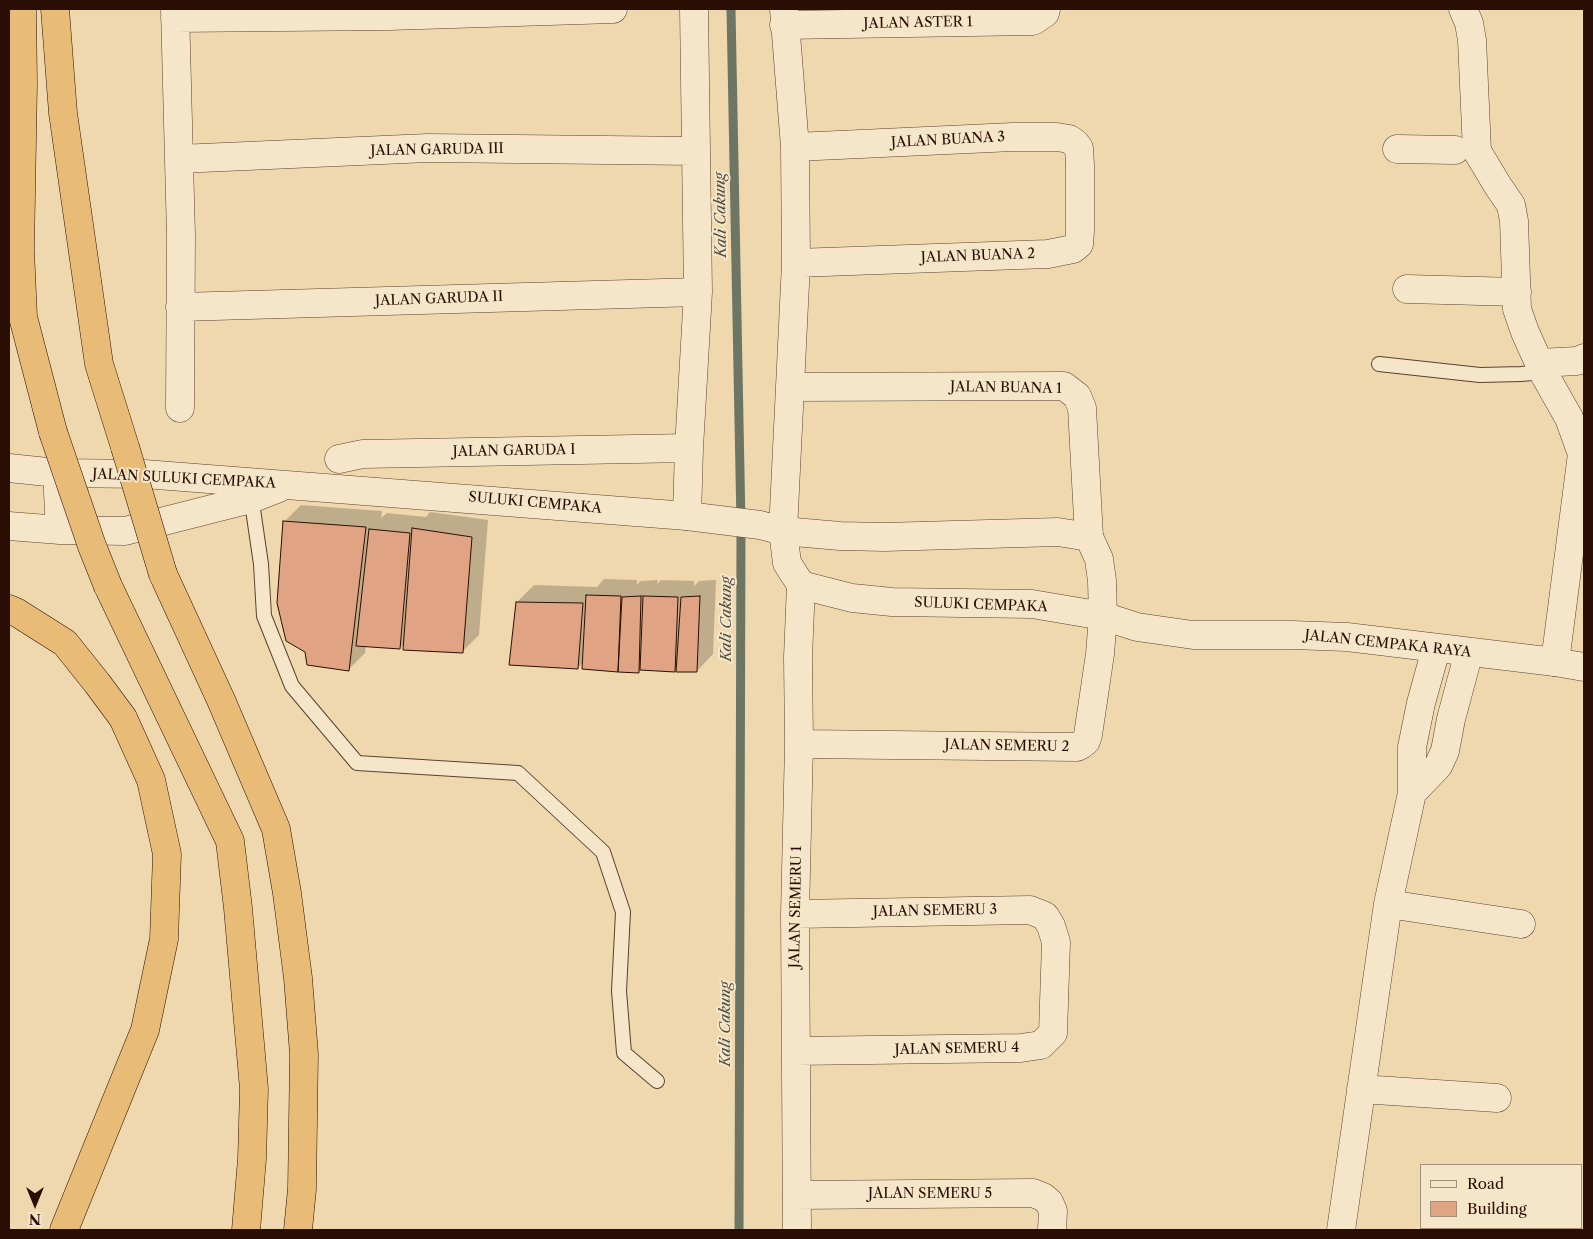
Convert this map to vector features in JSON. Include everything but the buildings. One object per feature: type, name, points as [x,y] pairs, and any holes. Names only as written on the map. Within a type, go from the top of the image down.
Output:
[{"type":"highway","points":[[22,9],[23,84],[20,250],[23,317],[54,432],[92,546],[108,586],[230,841],[238,908],[254,1089],[252,1159],[246,1230]]},
{"type":"highway","points":[[54,9],[63,113],[99,364],[163,574],[225,709],[276,829],[297,970],[304,1054],[302,1189],[298,1230]]},
{"type":"highway","points":[[9,609],[65,643],[123,718],[151,780],[167,854],[164,939],[145,1030],[64,1230]]},
{"type":"highway","points":[[234,1230],[252,1159]]},
{"type":"street","points":[[180,408],[179,159],[175,13],[389,16],[613,9]]},
{"type":"street","points":[[687,516],[698,292],[694,9]]},
{"type":"street","name":"JALAN ASTER 1","points":[[784,17],[1034,21],[1045,13],[1046,9]]},
{"type":"street","points":[[1463,9],[1469,23],[1472,40],[1477,151],[1511,204],[1514,221],[1517,308],[1524,332],[1541,368],[1569,418],[1583,454],[1555,662]]},
{"type":"street","points":[[784,17],[796,147],[796,263],[791,387],[771,528],[787,563],[801,584]]},
{"type":"street","name":"JALAN BUANA 3","points":[[796,147],[1013,136],[1057,136],[1068,139],[1079,148],[1080,165]]},
{"type":"street","name":"JALAN GARUDA III","points":[[179,159],[428,148],[695,151]]},
{"type":"street","points":[[1397,149],[1456,150]]},
{"type":"street","name":"JALAN BUANA 2","points":[[796,263],[1048,254],[1073,249],[1079,244],[1080,165]]},
{"type":"street","points":[[1407,289],[1517,292]]},
{"type":"street","name":"JALAN GARUDA II","points":[[180,307],[698,292]]},
{"type":"street","points":[[1541,368],[1584,358]]},
{"type":"street","name":"JALAN BUANA 1","points":[[791,387],[1064,386],[1077,396],[1082,408],[1089,537]]},
{"type":"street","name":"JALAN GARUDA I","points":[[339,459],[363,454],[689,448]]},
{"type":"street","name":"JALAN SULUKI CEMPAKA","points":[[9,468],[57,473],[144,474],[250,490]]},
{"type":"street","points":[[57,473],[60,530]]},
{"type":"street","name":"SULUKI CEMPAKA","points":[[285,485],[723,519],[771,528],[840,536],[875,537],[1058,532],[1089,537]]},
{"type":"street","name":"JALAN SULUKI CEMPAKA","points":[[9,526],[60,530],[125,531],[250,490],[285,485]]},
{"type":"street","points":[[1089,537],[1099,559],[1102,581],[1102,616]]},
{"type":"street","name":"SULUKI CEMPAKA","points":[[801,584],[860,599],[892,602],[1032,604],[1102,616]]},
{"type":"street","name":"JALAN SEMERU 1","points":[[797,1230],[795,914],[799,744],[798,657],[801,584]]},
{"type":"street","name":"JALAN CEMPAKA RAYA","points":[[1102,616],[1137,627],[1193,635],[1347,637],[1584,667]]},
{"type":"street","name":"JALAN SEMERU 2","points":[[799,744],[1077,747],[1088,738],[1100,654],[1102,616]]},
{"type":"street","points":[[1341,1230],[1388,904],[1412,792],[1412,747],[1436,649]]},
{"type":"street","points":[[1412,792],[1438,766],[1445,751],[1469,652]]},
{"type":"street","points":[[1388,904],[1521,924]]},
{"type":"street","name":"JALAN SEMERU 3","points":[[795,914],[1030,910],[1045,916],[1051,926],[1056,942]]},
{"type":"street","name":"JALAN SEMERU 4","points":[[796,1051],[1021,1048],[1041,1045],[1052,1033],[1056,942]]},
{"type":"street","points":[[1361,1089],[1497,1098]]},
{"type":"street","name":"JALAN SEMERU 5","points":[[798,1195],[1033,1193],[1049,1202],[1052,1221]]},
{"type":"lane","points":[[1379,364],[1480,375],[1521,374],[1541,368]]},
{"type":"lane","points":[[250,490],[261,564],[264,616],[292,686],[358,763],[518,774],[603,852],[623,912],[619,991],[624,1053],[657,1081]]},
{"type":"waterway","name":"Kali Cakung","points":[[731,9],[741,524],[739,1230]]}]
